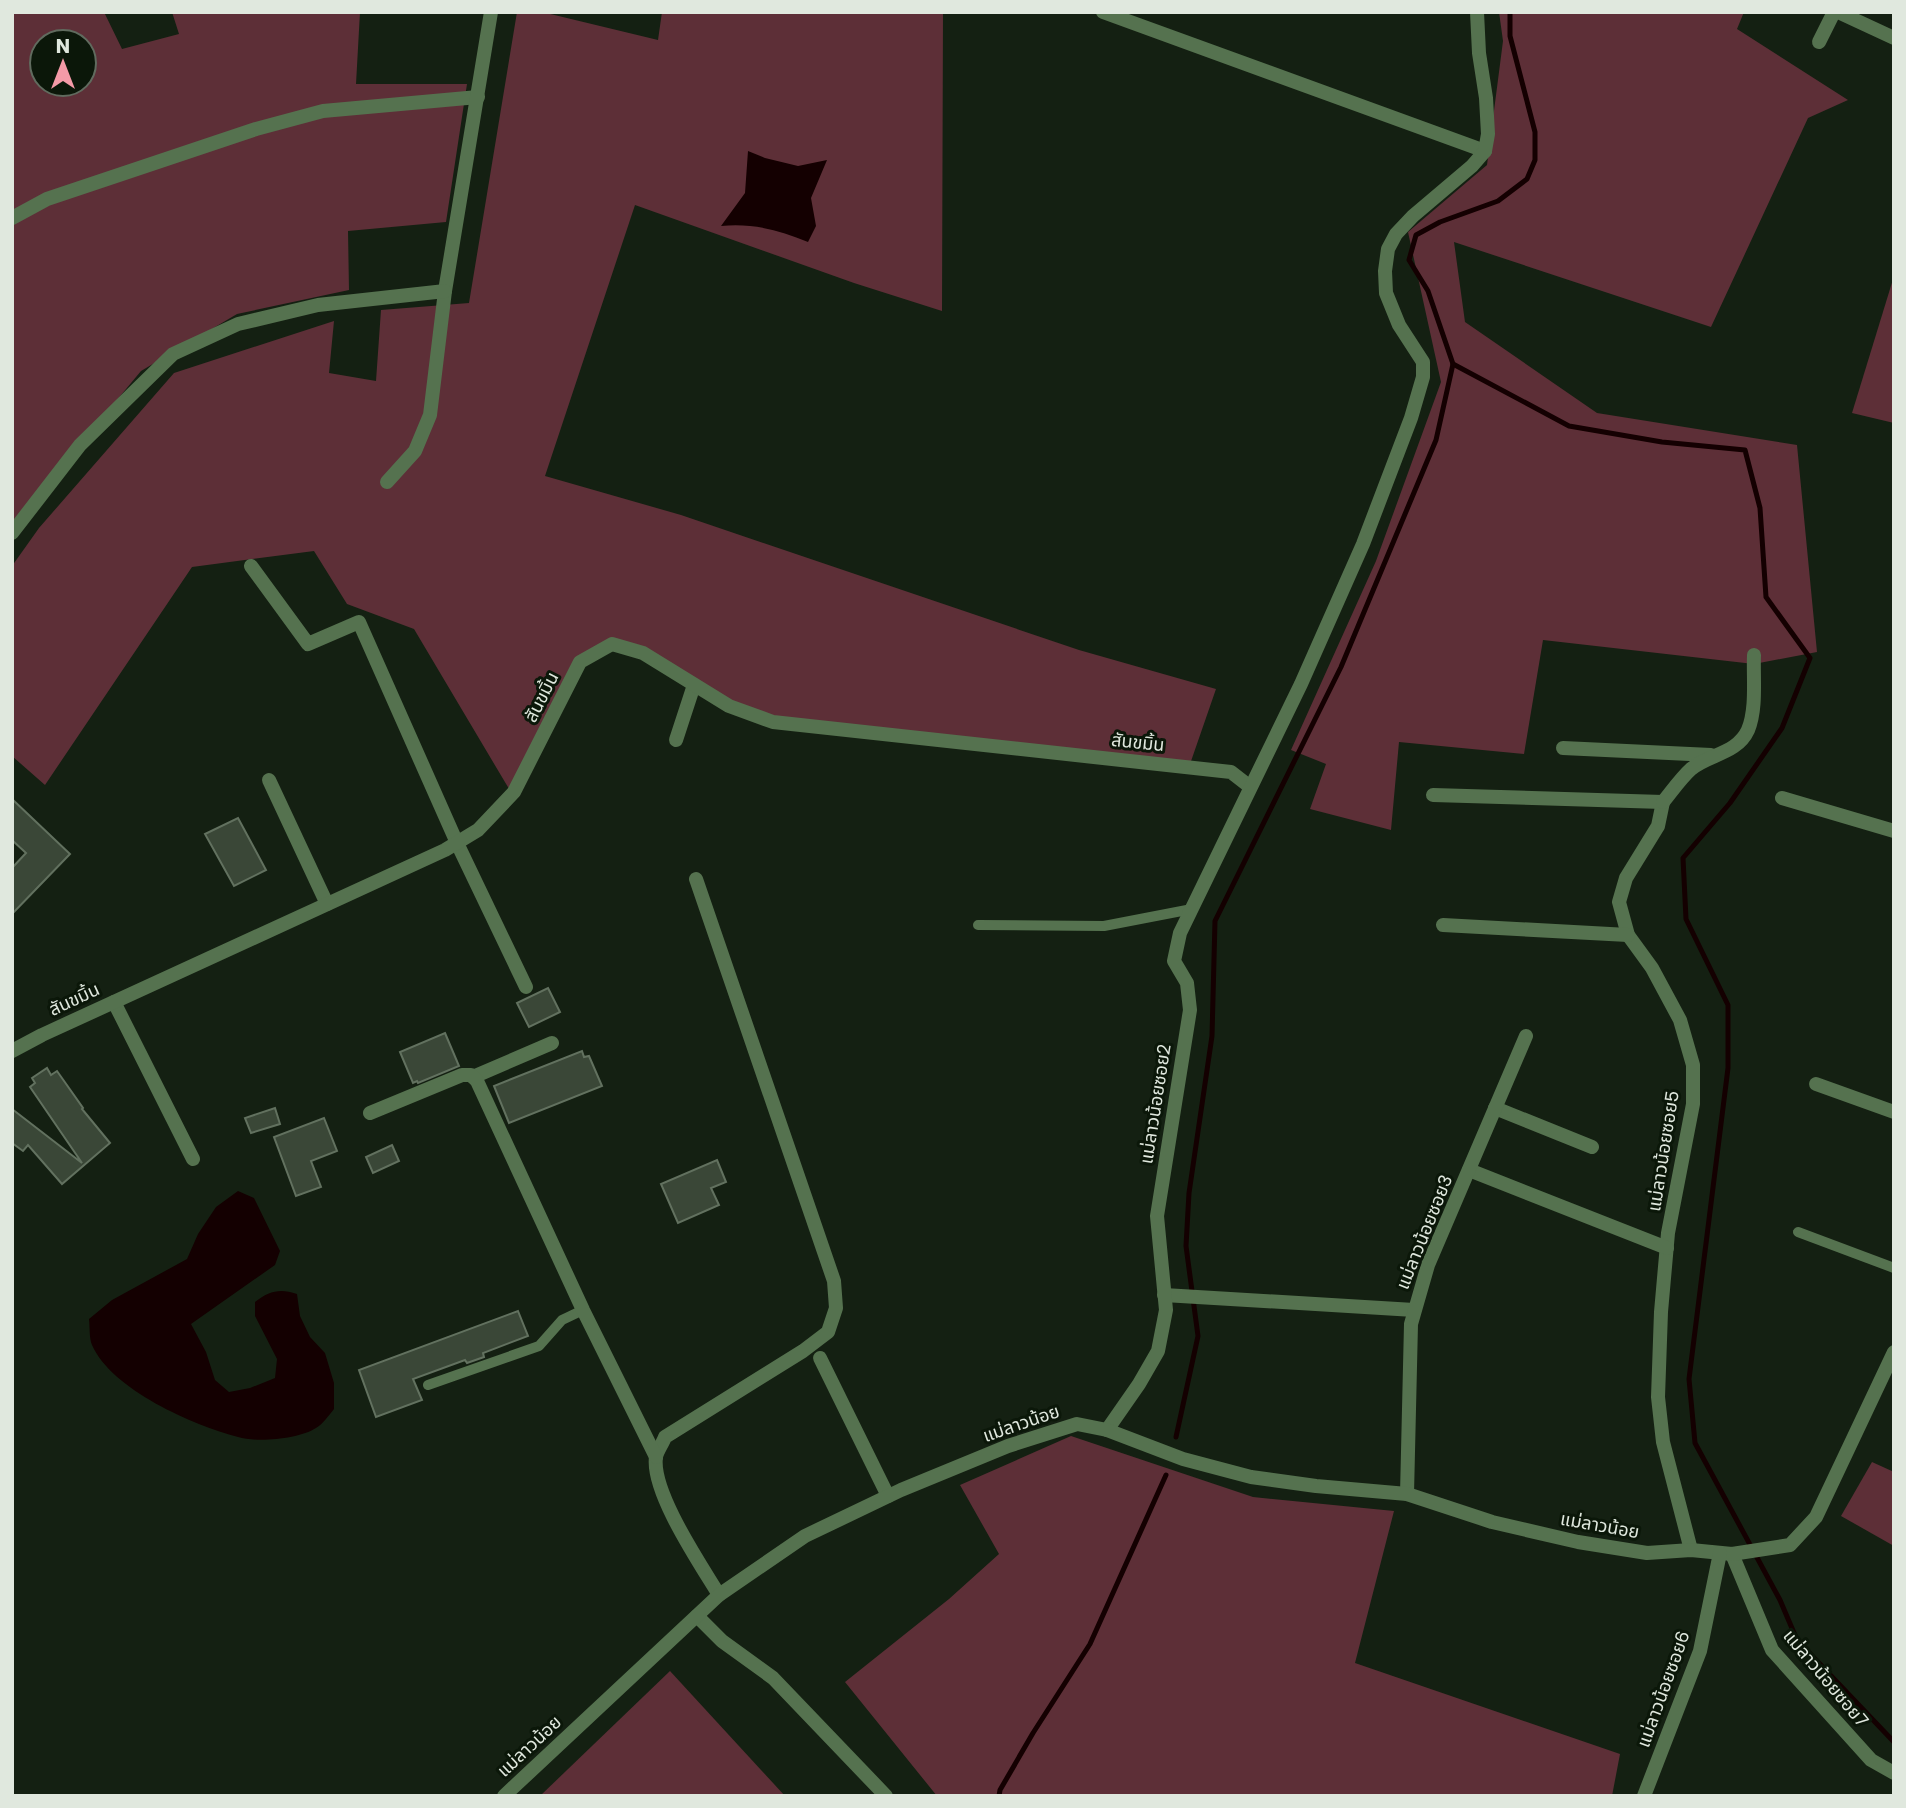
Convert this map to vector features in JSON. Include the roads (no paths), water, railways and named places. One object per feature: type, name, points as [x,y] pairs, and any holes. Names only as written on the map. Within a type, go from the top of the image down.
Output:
[{"type":"street","points":[[387,482],[415,451],[430,415],[445,291],[491,12]]},
{"type":"street","points":[[1102,12],[1485,151],[1488,134],[1486,98],[1479,53],[1477,12]]},
{"type":"street","points":[[1819,42],[1836,12],[1894,38]]},
{"type":"street","points":[[12,218],[47,199],[256,128],[323,111],[478,97]]},
{"type":"street","name":"แม่ลาวน้อยซอย2","points":[[1107,1430],[1158,1351],[1166,1310],[1157,1216],[1190,1010],[1187,983],[1174,961],[1180,933],[1300,684],[1363,544],[1408,427],[1423,377],[1423,362],[1399,325],[1387,293],[1385,271],[1388,249],[1396,234],[1413,216],[1472,166],[1485,151]]},
{"type":"street","points":[[12,533],[80,445],[173,354],[238,324],[304,308],[445,291]]},
{"type":"street","points":[[251,566],[308,644],[359,622],[457,843],[526,987]]},
{"type":"street","name":"สันขมิ้น","points":[[12,1051],[457,843],[478,830],[514,792],[580,662],[612,644],[643,653],[729,706],[773,722],[1231,772],[1250,786]]},
{"type":"street","points":[[1433,795],[1663,802],[1690,770],[1739,743],[1748,730],[1752,708],[1754,654]]},
{"type":"street","points":[[676,740],[694,685]]},
{"type":"street","points":[[1563,748],[1719,755]]},
{"type":"street","points":[[269,780],[327,904]]},
{"type":"street","points":[[1782,798],[1894,831]]},
{"type":"street","name":"แม่ลาวน้อยซอย5","points":[[1663,802],[1658,826],[1626,878],[1619,902],[1628,935],[1652,968],[1680,1020],[1693,1065],[1693,1104],[1667,1248],[1661,1312],[1658,1397],[1663,1442],[1691,1550]]},
{"type":"street","points":[[656,1457],[666,1437],[803,1351],[828,1332],[836,1308],[834,1280],[696,879]]},
{"type":"street","points":[[1443,925],[1628,935]]},
{"type":"street","points":[[114,1002],[193,1159]]},
{"type":"street","name":"แม่ลาวน้อยซอย3","points":[[1407,1494],[1411,1324],[1414,1310],[1428,1265],[1526,1036]]},
{"type":"street","points":[[370,1113],[462,1076],[473,1077],[552,1043]]},
{"type":"street","points":[[473,1077],[656,1457],[659,1479],[673,1520],[719,1595]]},
{"type":"street","points":[[1815,1084],[1894,1112]]},
{"type":"street","points":[[1495,1108],[1592,1147]]},
{"type":"street","points":[[1469,1170],[1667,1248]]},
{"type":"street","points":[[1164,1295],[1414,1310]]},
{"type":"street","name":"แม่ลาวน้อย","points":[[504,1796],[719,1595],[805,1536],[888,1496],[1008,1446],[1077,1424],[1107,1430],[1183,1459],[1251,1476],[1316,1486],[1407,1494],[1492,1522],[1578,1542],[1647,1553],[1691,1550],[1726,1554],[1790,1545],[1816,1517],[1894,1352]]},
{"type":"street","points":[[820,1358],[888,1496]]},
{"type":"street","name":"แม่ลาวน้อยซอย7","points":[[1726,1554],[1772,1650],[1871,1760],[1894,1773]]},
{"type":"street","name":"แม่ลาวน้อยซอย6","points":[[1644,1796],[1700,1651],[1726,1554]]},
{"type":"street","points":[[697,1616],[722,1641],[774,1678],[886,1796]]},
{"type":"lane","points":[[978,925],[1104,926],[1192,909]]},
{"type":"lane","points":[[1798,1232],[1894,1268]]},
{"type":"lane","points":[[428,1385],[539,1346],[562,1320],[583,1310]]},
{"type":"waterway","points":[[1176,1437],[1198,1336],[1186,1246],[1189,1193],[1212,1036],[1215,921],[1341,667],[1436,440],[1453,364],[1428,291],[1409,260],[1416,235],[1440,222],[1498,201],[1527,179],[1535,160],[1535,132],[1510,36],[1510,12]]},
{"type":"waterway","points":[[1453,364],[1569,426],[1662,442],[1745,450],[1760,508],[1766,597],[1810,658],[1782,728],[1730,803],[1683,858],[1686,919],[1728,1005],[1728,1068],[1689,1379],[1695,1443],[1780,1600],[1797,1640],[1894,1742]]},
{"type":"waterway","points":[[999,1796],[1033,1733],[1090,1644],[1166,1475]]}]
